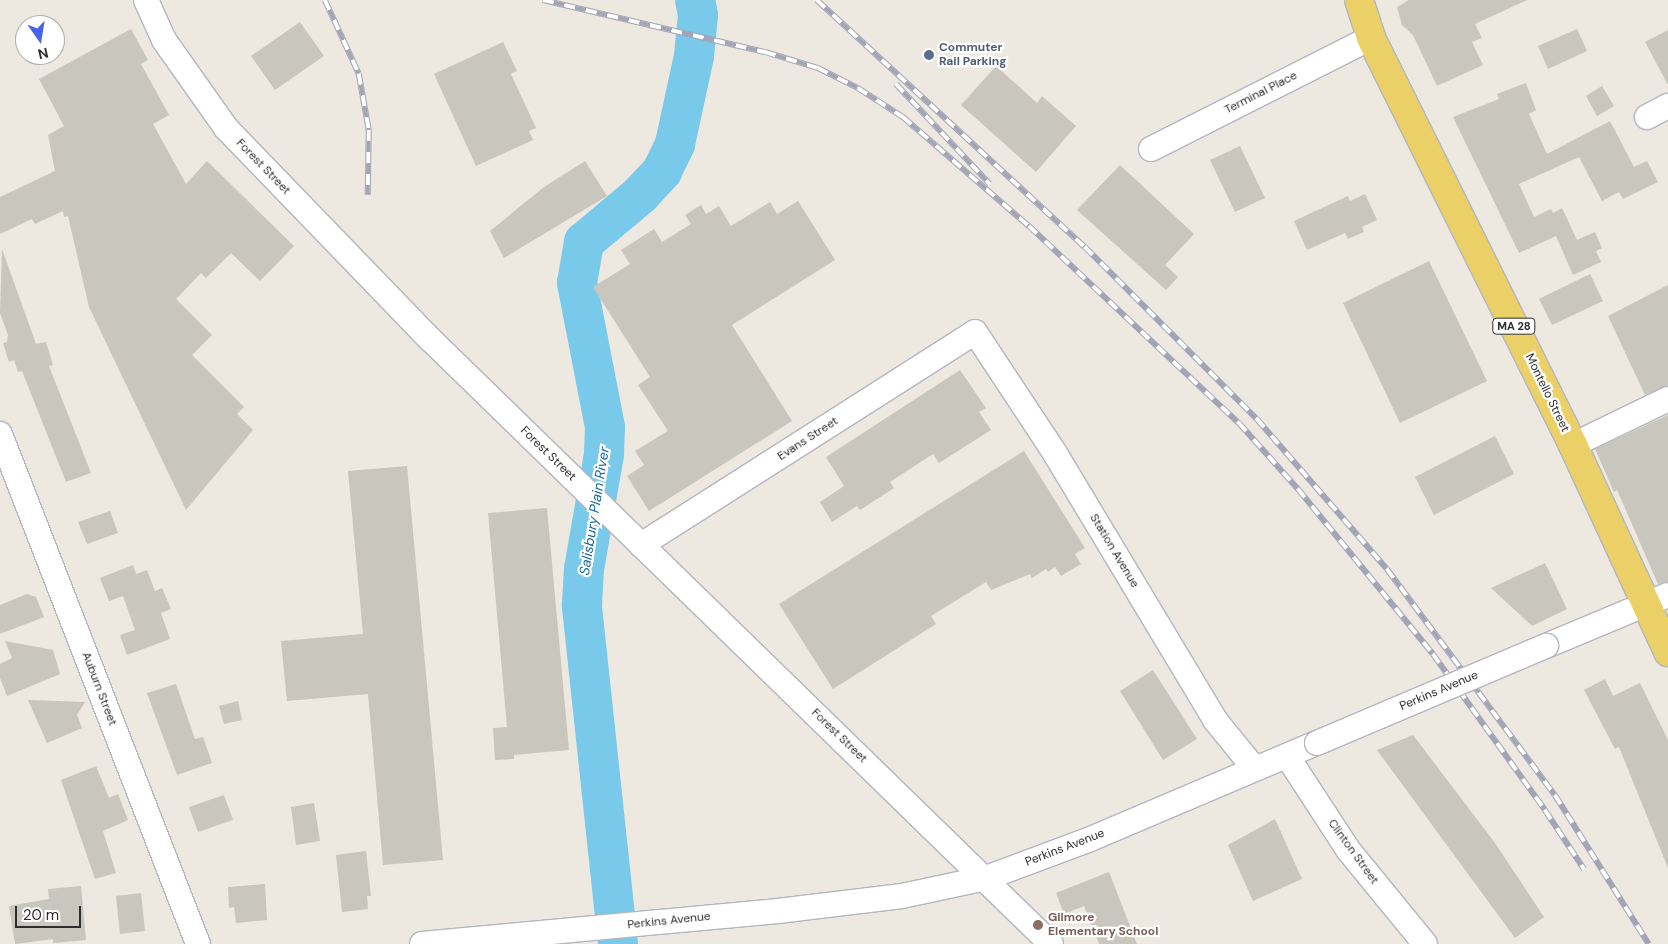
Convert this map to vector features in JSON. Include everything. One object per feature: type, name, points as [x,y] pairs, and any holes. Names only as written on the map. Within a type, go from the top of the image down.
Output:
[{"type":"main road","name":"Montello Street","points":[[1358,0],[1371,38],[1573,445],[1656,600],[1668,652]]},
{"type":"street","name":"Forest Street","points":[[146,0],[164,40],[226,128],[430,339],[986,878],[1051,944]]},
{"type":"street","name":"Terminal Place","points":[[1151,149],[1371,38]]},
{"type":"street","points":[[1647,117],[1668,106]]},
{"type":"street","name":"Evans Street","points":[[641,545],[975,332]]},
{"type":"street","name":"Station Avenue","points":[[975,332],[1056,455],[1215,720],[1254,768]]},
{"type":"street","points":[[1573,445],[1668,399]]},
{"type":"street","name":"Auburn Street","points":[[0,434],[198,944]]},
{"type":"street","name":"Perkins Avenue","points":[[422,944],[644,924],[902,896],[986,878],[1088,840],[1254,768],[1287,756],[1656,600]]},
{"type":"street","name":"Clinton Street","points":[[1287,756],[1349,851],[1425,944]]},
{"type":"building","points":[[1409,0],[1527,0],[1475,24],[1482,38],[1472,42],[1483,65],[1437,86],[1413,35],[1402,25],[1397,7]]},
{"type":"building","points":[[300,22],[324,56],[275,90],[251,56]]},
{"type":"building","points":[[131,29],[148,60],[141,64],[169,115],[153,124],[186,184],[207,161],[294,246],[260,281],[231,253],[206,278],[201,273],[176,299],[212,335],[192,355],[244,407],[237,414],[253,430],[186,510],[89,307],[68,216],[64,217],[63,211],[35,224],[32,219],[0,234],[0,197],[55,171],[48,135],[64,126],[39,79]]},
{"type":"building","points":[[1577,29],[1587,51],[1548,69],[1538,46]]},
{"type":"building","points":[[1668,30],[1668,85],[1645,42]]},
{"type":"building","points":[[503,42],[517,71],[511,74],[536,128],[529,131],[533,140],[476,166],[434,74]]},
{"type":"building","points":[[996,66],[1037,103],[1042,96],[1076,126],[1036,172],[961,105]]},
{"type":"building","points":[[1526,83],[1536,110],[1529,114],[1547,154],[1610,121],[1634,167],[1647,161],[1658,182],[1623,199],[1619,192],[1602,201],[1579,157],[1519,184],[1534,217],[1551,209],[1553,213],[1562,208],[1577,240],[1595,232],[1602,248],[1596,251],[1601,262],[1573,275],[1556,236],[1519,253],[1453,117],[1499,99],[1497,94]]},
{"type":"building","points":[[1602,86],[1614,106],[1597,116],[1586,96]]},
{"type":"building","points":[[1240,146],[1265,198],[1235,212],[1210,160]]},
{"type":"building","points":[[585,161],[607,196],[504,258],[490,231],[544,187]]},
{"type":"building","points":[[1120,165],[1194,234],[1165,265],[1178,277],[1166,290],[1077,210]]},
{"type":"building","points":[[1365,194],[1377,220],[1362,227],[1364,232],[1348,239],[1345,233],[1307,250],[1294,221],[1348,196],[1350,201]]},
{"type":"building","points":[[798,201],[835,260],[732,325],[792,421],[649,511],[627,476],[644,465],[635,451],[668,431],[638,385],[650,377],[593,287],[630,264],[621,250],[654,229],[662,242],[691,224],[685,215],[701,205],[706,214],[719,206],[731,226],[770,202],[777,214]]},
{"type":"building","points":[[2,249],[36,344],[46,342],[53,365],[49,366],[91,473],[66,482],[22,371],[18,372],[14,360],[9,362],[3,343],[7,342],[8,335],[0,313]]},
{"type":"building","points":[[1429,261],[1487,381],[1400,423],[1343,303]]},
{"type":"building","points":[[1590,274],[1603,301],[1552,325],[1539,299]]},
{"type":"building","points":[[1668,285],[1668,385],[1645,395],[1608,316]]},
{"type":"building","points":[[960,370],[986,408],[979,412],[991,430],[939,463],[933,454],[890,482],[894,488],[860,510],[857,506],[832,522],[820,502],[844,486],[826,457]]},
{"type":"building","points":[[1668,415],[1668,582],[1658,584],[1617,490],[1614,492],[1595,449]]},
{"type":"building","points":[[1495,436],[1514,474],[1434,515],[1415,477]]},
{"type":"building","points":[[1024,451],[1085,548],[1075,554],[1081,564],[1061,576],[1055,567],[1048,572],[1046,569],[1032,578],[1030,574],[991,590],[986,582],[931,616],[936,624],[833,689],[779,604]]},
{"type":"building","points":[[407,466],[443,860],[383,865],[368,694],[287,701],[281,641],[363,634],[348,471]]},
{"type":"building","points":[[547,508],[569,750],[514,755],[514,759],[495,760],[493,728],[507,727],[488,513]]},
{"type":"building","points":[[110,511],[118,533],[87,544],[78,522]]},
{"type":"building","points":[[1545,563],[1567,609],[1532,626],[1491,588]]},
{"type":"building","points":[[133,565],[136,574],[147,570],[155,591],[162,588],[171,609],[161,613],[170,639],[127,655],[120,635],[135,630],[123,596],[109,601],[100,578]]},
{"type":"building","points":[[27,594],[36,597],[44,617],[0,634],[0,605]]},
{"type":"building","points":[[5,641],[53,650],[60,674],[7,696],[0,678],[0,664],[12,658]]},
{"type":"building","points":[[1153,670],[1197,739],[1163,760],[1120,691]]},
{"type":"building","points":[[1605,679],[1613,696],[1640,683],[1668,740],[1668,868],[1619,747],[1615,749],[1584,690]]},
{"type":"building","points":[[176,684],[195,739],[203,737],[212,763],[177,775],[147,693]]},
{"type":"building","points":[[28,700],[85,702],[77,715],[82,728],[47,743]]},
{"type":"building","points":[[238,701],[242,720],[224,724],[219,706]]},
{"type":"building","points":[[1413,735],[1495,843],[1544,917],[1515,938],[1377,750]]},
{"type":"building","points":[[96,766],[109,798],[118,794],[128,820],[103,831],[116,873],[95,879],[61,780]]},
{"type":"building","points":[[224,795],[233,820],[198,832],[189,807]]},
{"type":"building","points":[[314,803],[320,841],[296,845],[291,807]]},
{"type":"building","points":[[1275,819],[1302,879],[1253,901],[1228,845]]},
{"type":"building","points":[[366,851],[371,896],[367,896],[368,909],[342,912],[336,855]]},
{"type":"building","points":[[1109,872],[1137,944],[1099,944],[1084,906],[1064,914],[1056,893]]},
{"type":"building","points":[[265,884],[267,920],[236,923],[234,907],[229,908],[228,887]]},
{"type":"building","points":[[81,886],[86,940],[53,943],[53,939],[15,944],[9,906],[49,899],[48,889]]},
{"type":"building","points":[[141,893],[145,931],[120,934],[116,896]]},
{"type":"waterway","name":"Salisbury Plain River","points":[[618,944],[582,605],[584,569],[604,454],[605,427],[577,283],[584,242],[640,195],[662,171],[675,144],[694,56],[698,15],[695,0]]},
{"type":"railway","points":[[325,0],[359,74],[369,130],[368,195]]},
{"type":"railway","points":[[543,0],[765,52],[818,68],[858,88],[903,117],[1029,226],[1239,423],[1298,489],[1433,654],[1545,810],[1584,869]]},
{"type":"railway","points":[[817,0],[1085,247],[1257,419],[1387,569],[1555,795],[1649,944]]},
{"type":"railway","points":[[896,84],[990,184]]},
{"type":"place","name":"Commuter Rail Parking","points":[[929,55]]},
{"type":"place","name":"Gilmore Elementary School","points":[[1038,925]]}]
